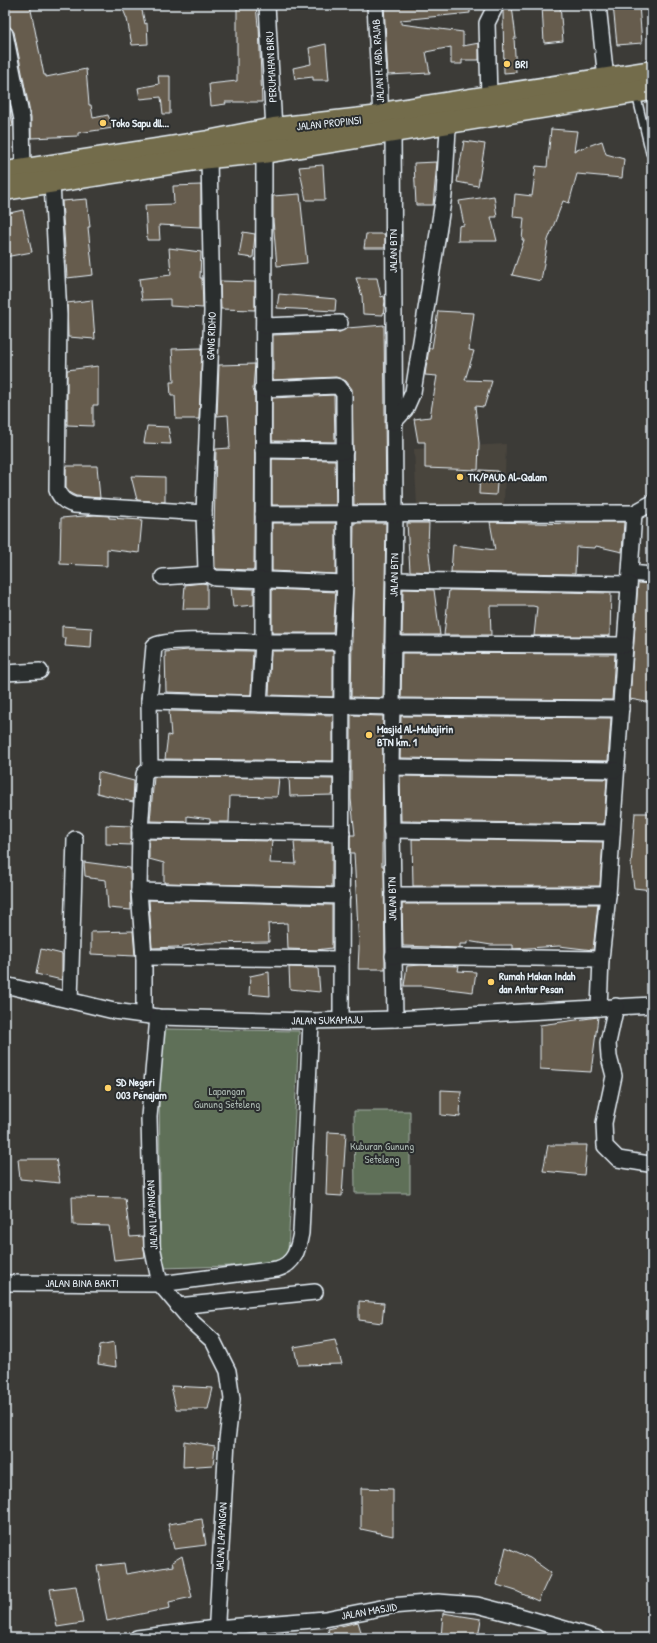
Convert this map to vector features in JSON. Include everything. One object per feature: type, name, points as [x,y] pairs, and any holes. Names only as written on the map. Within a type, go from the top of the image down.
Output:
[{"type":"highway","points":[[449,113],[489,97],[652,72]]},
{"type":"highway","points":[[5,190],[209,158],[264,152],[387,124],[449,113],[644,91]]},
{"type":"highway","name":"JALAN PROPINSI","points":[[14,172],[208,142],[274,129],[387,124]]},
{"type":"street","name":"PERUMAHAN BIRU","points":[[267,5],[274,129]]},
{"type":"street","name":"JALAN H. ABD. RAJAB","points":[[375,5],[387,124]]},
{"type":"street","points":[[489,97],[487,23],[496,5]]},
{"type":"street","points":[[598,5],[606,79]]},
{"type":"street","points":[[5,34],[22,120],[14,172]]},
{"type":"street","points":[[394,422],[405,410],[413,392],[444,195],[449,113]]},
{"type":"street","name":"JALAN BTN","points":[[387,124],[395,515],[391,707],[391,830],[395,1019]]},
{"type":"street","points":[[259,704],[263,642],[264,450],[262,389],[264,326],[264,152]]},
{"type":"street","name":"GANG RIDHO","points":[[208,574],[204,514],[212,311],[209,158]]},
{"type":"street","points":[[52,183],[59,315],[57,490],[60,497],[66,502],[74,505],[204,514]]},
{"type":"street","points":[[264,326],[340,323]]},
{"type":"street","points":[[262,389],[339,387],[344,394],[345,583],[342,642],[341,1020]]},
{"type":"street","points":[[264,450],[345,451]]},
{"type":"street","points":[[263,514],[395,515],[634,513],[652,503]]},
{"type":"street","points":[[599,1008],[601,959],[608,895],[634,513]]},
{"type":"street","points":[[163,577],[208,574],[215,578],[345,583]]},
{"type":"street","points":[[394,580],[630,579],[652,575]]},
{"type":"street","points":[[342,642],[180,641],[157,643],[152,654],[149,701],[150,768],[342,770]]},
{"type":"street","points":[[393,644],[625,645]]},
{"type":"street","points":[[5,673],[40,671]]},
{"type":"street","points":[[149,701],[391,707],[621,709]]},
{"type":"street","points":[[391,767],[616,770]]},
{"type":"street","name":"JALAN LAPANGAN","points":[[150,768],[144,774],[140,830],[139,891],[144,958],[151,1016],[149,1117],[152,1246],[160,1284],[178,1306],[213,1341],[228,1371],[232,1399],[227,1440],[216,1633]]},
{"type":"street","points":[[140,830],[342,833]]},
{"type":"street","points":[[391,830],[612,833]]},
{"type":"street","points":[[70,1000],[75,839]]},
{"type":"street","points":[[139,891],[342,896]]},
{"type":"street","points":[[393,895],[608,895]]},
{"type":"street","points":[[393,956],[601,959]]},
{"type":"street","points":[[144,958],[341,959]]},
{"type":"street","name":"JALAN SUKAMAJU","points":[[5,985],[114,1011],[151,1016],[311,1021],[395,1019],[652,1004]]},
{"type":"street","points":[[616,1006],[608,1043],[609,1057],[614,1076],[604,1123],[605,1146],[618,1159],[649,1164],[652,1162]]},
{"type":"street","name":"JALAN BINA BAKTI","points":[[5,1283],[160,1284],[284,1267],[295,1256],[302,1233],[311,1021]]},
{"type":"street","points":[[178,1306],[316,1292]]},
{"type":"street","name":"JALAN MASJID","points":[[137,1638],[216,1633],[325,1619],[392,1606],[438,1602],[477,1606],[516,1614],[596,1638]]},
{"type":"lane","points":[[644,91],[650,153],[652,155]]},
{"type":"shaded area","name":"TK/PAUD Al-Qalam","points":[[506,444],[504,505],[417,506],[414,449]]},
{"type":"green space","name":"Lapangan Gunung Seteleng","points":[[166,1029],[299,1031],[288,1252],[282,1260],[270,1265],[161,1268],[159,1078],[163,1034]]},
{"type":"green space","name":"Kuburan Gunung Seteleng","points":[[354,1111],[410,1111],[410,1193],[355,1193]]},
{"type":"building","points":[[8,5],[30,5],[44,75],[46,75],[46,77],[86,69],[89,105],[91,105],[93,118],[108,115],[113,128],[78,133],[78,136],[31,138],[31,118],[14,32],[11,28],[5,25],[5,14],[10,13]]},
{"type":"building","points":[[237,5],[256,5],[259,26],[262,102],[225,102],[226,104],[211,106],[209,84],[237,81]]},
{"type":"building","points":[[384,5],[470,5],[470,13],[401,20],[401,24],[463,32],[463,46],[479,43],[479,60],[462,60],[462,64],[451,64],[451,47],[426,52],[430,73],[388,75]]},
{"type":"building","points":[[542,5],[560,5],[563,41],[544,43]]},
{"type":"building","points":[[613,5],[639,5],[642,43],[617,45]]},
{"type":"building","points":[[141,6],[145,24],[147,23],[148,44],[132,45],[127,19],[122,7]]},
{"type":"building","points":[[512,6],[516,38],[514,38],[516,72],[504,73],[503,11],[505,7]]},
{"type":"building","points":[[326,44],[329,80],[313,80],[313,77],[295,79],[293,68],[311,64],[309,48]]},
{"type":"building","points":[[158,76],[170,76],[170,114],[163,114],[161,97],[140,99],[138,88],[159,84]]},
{"type":"building","points":[[5,80],[13,126],[5,128]]},
{"type":"building","points":[[551,129],[577,131],[574,151],[602,141],[606,154],[624,159],[622,178],[577,174],[569,203],[563,201],[548,240],[541,281],[512,275],[524,240],[522,240],[524,218],[513,217],[515,194],[532,196],[536,166],[547,167]]},
{"type":"building","points":[[464,141],[485,144],[478,186],[457,182]]},
{"type":"building","points":[[437,162],[433,205],[416,205],[414,163]]},
{"type":"building","points":[[323,165],[325,200],[306,200],[299,167]]},
{"type":"building","points":[[201,185],[201,227],[159,225],[160,240],[147,240],[145,205],[174,204],[173,186]]},
{"type":"building","points":[[300,194],[307,263],[277,266],[273,220],[273,196]]},
{"type":"building","points":[[494,196],[497,217],[491,217],[497,241],[458,241],[459,226],[464,225],[459,201]]},
{"type":"building","points":[[87,199],[90,227],[88,227],[93,275],[67,278],[62,201]]},
{"type":"building","points":[[23,210],[32,252],[5,257],[5,214]]},
{"type":"building","points":[[243,232],[255,234],[253,258],[239,256]]},
{"type":"building","points":[[366,234],[385,234],[385,248],[364,248]]},
{"type":"building","points":[[169,248],[201,252],[200,278],[202,278],[203,308],[170,306],[170,299],[142,300],[139,279],[171,275]]},
{"type":"building","points":[[356,278],[377,278],[381,297],[384,296],[385,301],[383,315],[363,314],[362,296]]},
{"type":"building","points":[[220,281],[255,282],[255,310],[221,309]]},
{"type":"building","points":[[279,294],[336,299],[335,311],[277,308]]},
{"type":"building","points":[[92,300],[95,339],[68,337],[67,303]]},
{"type":"building","points":[[438,311],[474,313],[469,350],[474,351],[465,380],[492,381],[484,407],[475,406],[479,443],[478,470],[425,468],[425,442],[418,442],[414,419],[430,417],[437,376],[425,375],[429,348],[432,348]]},
{"type":"building","points":[[384,325],[386,505],[354,505],[352,389],[346,381],[336,377],[273,380],[273,335],[340,332],[347,328]]},
{"type":"building","points":[[202,348],[199,419],[176,419],[175,396],[171,396],[170,382],[174,382],[172,349]]},
{"type":"building","points":[[255,364],[253,389],[255,394],[254,570],[217,569],[215,567],[214,532],[216,449],[230,448],[228,415],[217,416],[219,365]]},
{"type":"building","points":[[98,366],[98,405],[93,405],[93,426],[67,425],[67,370]]},
{"type":"building","points":[[334,395],[335,442],[272,441],[272,398]]},
{"type":"building","points":[[147,426],[168,427],[171,444],[144,443]]},
{"type":"building","points":[[272,459],[335,460],[336,505],[272,505]]},
{"type":"building","points":[[66,466],[97,466],[100,498],[76,496],[70,493],[66,488]]},
{"type":"building","points":[[480,470],[498,471],[496,495],[479,494]]},
{"type":"building","points":[[131,476],[165,477],[165,502],[137,500]]},
{"type":"building","points":[[95,515],[109,516],[109,518],[142,520],[139,553],[107,549],[107,566],[60,564],[61,518]]},
{"type":"building","points":[[490,522],[576,524],[576,522],[624,522],[622,552],[596,546],[595,548],[576,547],[575,574],[451,572],[453,545],[495,550]]},
{"type":"building","points":[[272,523],[336,523],[336,574],[272,571]]},
{"type":"building","points":[[354,523],[386,523],[383,698],[351,697]]},
{"type":"building","points":[[407,523],[429,523],[428,545],[431,572],[410,571]]},
{"type":"building","points":[[202,583],[207,584],[207,609],[183,609],[185,585]]},
{"type":"building","points":[[638,583],[652,584],[652,703],[630,699]]},
{"type":"building","points":[[231,588],[254,589],[254,605],[233,607]]},
{"type":"building","points":[[272,589],[336,592],[333,633],[272,633]]},
{"type":"building","points":[[403,589],[434,590],[440,635],[402,635]]},
{"type":"building","points":[[449,590],[611,593],[610,636],[534,636],[537,607],[533,606],[490,606],[491,635],[444,635]]},
{"type":"building","points":[[62,626],[92,628],[91,648],[65,646],[66,638],[62,638]]},
{"type":"building","points":[[189,650],[253,651],[251,695],[166,692],[165,652]]},
{"type":"building","points":[[271,651],[333,651],[333,697],[269,695]]},
{"type":"building","points":[[402,653],[615,654],[612,700],[401,698]]},
{"type":"building","points":[[169,711],[333,715],[333,761],[165,759],[168,735],[171,736]]},
{"type":"building","points":[[351,715],[383,716],[382,866],[384,866],[385,969],[358,969],[359,948],[354,853],[350,853],[350,835],[355,835],[351,799]]},
{"type":"building","points":[[401,716],[611,718],[608,761],[400,758]]},
{"type":"building","points":[[98,772],[134,781],[133,802],[97,793]]},
{"type":"building","points":[[400,776],[607,779],[604,824],[401,821]]},
{"type":"building","points":[[154,777],[279,778],[277,797],[230,796],[229,822],[210,822],[210,819],[187,816],[187,822],[150,821]]},
{"type":"building","points":[[289,778],[333,779],[333,795],[290,796]]},
{"type":"building","points":[[635,813],[652,813],[652,890],[634,888],[631,865]]},
{"type":"building","points":[[106,825],[131,826],[131,845],[106,844]]},
{"type":"building","points":[[149,839],[272,841],[270,863],[296,864],[294,842],[332,842],[332,887],[164,883],[164,863],[149,859]]},
{"type":"building","points":[[412,839],[603,842],[600,886],[413,886]]},
{"type":"building","points":[[84,862],[130,868],[131,910],[108,908],[106,880],[85,876]]},
{"type":"building","points":[[149,900],[332,905],[332,948],[316,950],[288,949],[287,923],[268,924],[269,942],[205,943],[177,947],[152,948]]},
{"type":"building","points":[[402,904],[598,904],[593,950],[559,946],[513,949],[513,945],[491,945],[467,941],[467,944],[460,944],[460,948],[403,946]]},
{"type":"building","points":[[133,931],[135,956],[91,954],[91,932]]},
{"type":"building","points":[[41,949],[62,954],[62,980],[36,974]]},
{"type":"building","points":[[407,966],[459,966],[458,971],[476,972],[473,992],[424,986],[404,986]]},
{"type":"building","points":[[289,967],[318,968],[320,992],[290,989]]},
{"type":"building","points":[[269,972],[270,996],[249,994],[250,976]]},
{"type":"building","points":[[598,1017],[591,1072],[540,1069],[540,1025]]},
{"type":"building","points":[[441,1090],[461,1091],[460,1117],[441,1115]]},
{"type":"building","points":[[328,1132],[346,1133],[342,1196],[326,1195]]},
{"type":"building","points":[[548,1145],[587,1145],[584,1175],[543,1171]]},
{"type":"building","points":[[18,1159],[56,1159],[60,1183],[20,1179]]},
{"type":"building","points":[[72,1197],[125,1198],[130,1237],[143,1236],[145,1257],[114,1260],[109,1226],[73,1225]]},
{"type":"building","points":[[359,1301],[384,1303],[382,1323],[359,1320]]},
{"type":"building","points":[[335,1340],[342,1364],[298,1365],[294,1347]]},
{"type":"building","points":[[114,1342],[116,1367],[98,1364],[100,1345]]},
{"type":"building","points":[[171,1386],[213,1388],[208,1409],[176,1409]]},
{"type":"building","points":[[184,1441],[215,1446],[213,1465],[183,1467]]},
{"type":"building","points":[[361,1488],[393,1489],[393,1536],[361,1529]]},
{"type":"building","points":[[202,1519],[206,1545],[174,1549],[168,1524]]},
{"type":"building","points":[[506,1547],[530,1558],[551,1573],[538,1601],[516,1591],[497,1585]]},
{"type":"building","points":[[182,1556],[192,1597],[169,1602],[170,1608],[107,1621],[97,1566],[124,1563],[126,1574],[173,1566],[172,1562]]},
{"type":"building","points":[[76,1586],[83,1623],[57,1627],[50,1589]]},
{"type":"building","points":[[443,1613],[481,1619],[478,1638],[441,1638]]},
{"type":"building","points":[[358,1622],[363,1638],[330,1638],[328,1629]]},
{"type":"place","name":"BRI","points":[[507,64]]},
{"type":"place","name":"Toko Sapu dll...","points":[[103,123]]},
{"type":"place","name":"TK/PAUD Al-Qalam","points":[[460,477]]},
{"type":"place","name":"Masjid Al-Muhajirin BTN km. 1","points":[[369,735]]},
{"type":"place","name":"Rumah Makan Indah dan Antar Pesan","points":[[491,982]]},
{"type":"place","name":"SD Negeri 003 Penajam","points":[[108,1088]]}]
